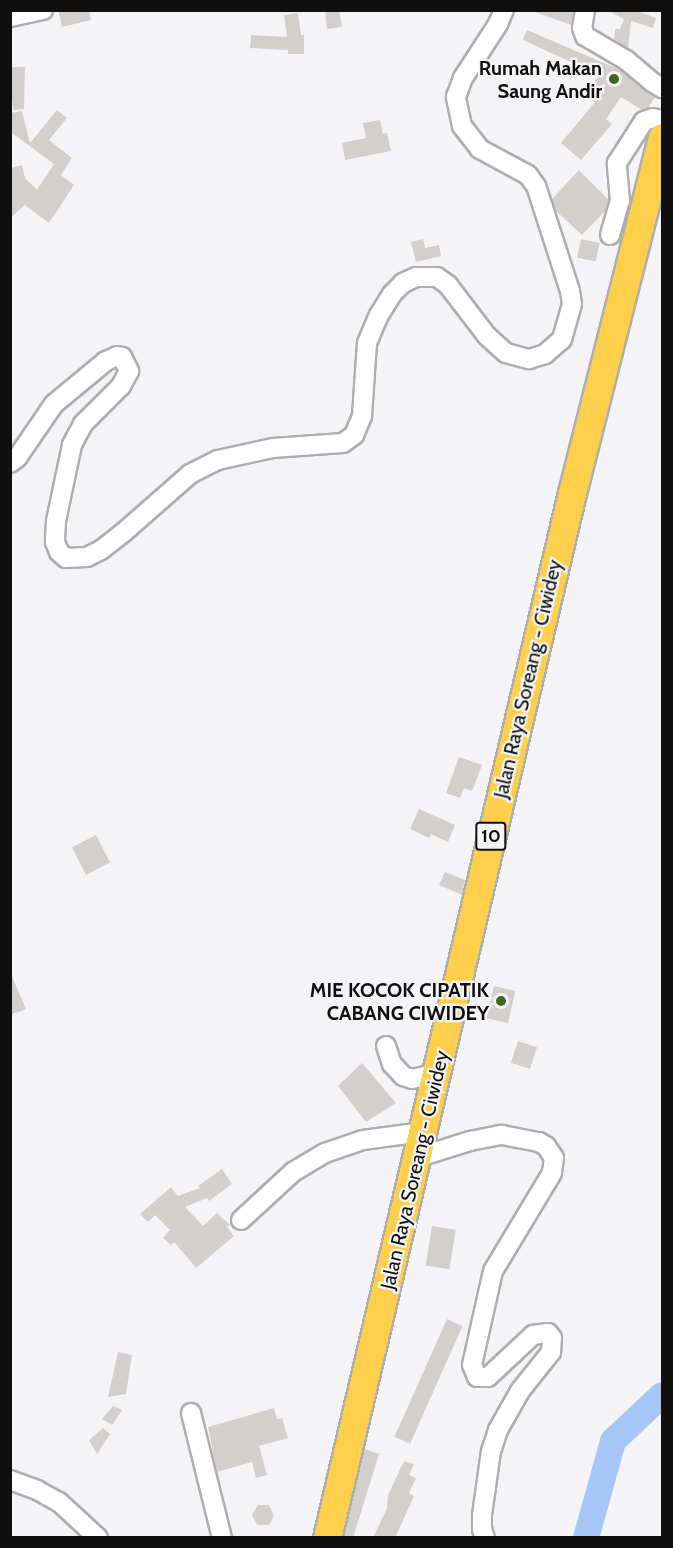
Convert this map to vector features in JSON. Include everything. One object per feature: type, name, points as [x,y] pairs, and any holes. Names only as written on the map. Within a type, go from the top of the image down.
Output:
[{"type":"highway","name":"Jalan Raya Soreang - Ciwidey","points":[[327,1538],[572,493],[658,172],[663,137]]},
{"type":"street","points":[[10,17],[43,10]]},
{"type":"street","points":[[10,463],[17,458],[54,404],[106,361],[117,356],[122,357],[129,371],[121,386],[83,424],[72,445],[56,522],[55,542],[59,552],[66,558],[87,557],[101,550],[124,532],[189,474],[218,460],[273,448],[343,443],[354,435],[362,416],[367,343],[379,315],[392,294],[403,284],[416,277],[437,277],[448,285],[486,336],[506,353],[529,359],[545,354],[562,339],[572,304],[570,291],[536,186],[528,175],[480,149],[462,126],[456,97],[463,78],[498,24],[504,10]]},
{"type":"street","points":[[585,10],[582,28],[585,36],[626,60],[652,82],[663,88]]},
{"type":"street","points":[[610,235],[620,201],[617,163],[645,121],[653,118],[663,120]]},
{"type":"street","points":[[386,1046],[392,1064],[403,1076],[412,1079],[437,1073]]},
{"type":"street","points":[[241,1220],[293,1172],[325,1153],[363,1140],[423,1132]]},
{"type":"street","points":[[416,1158],[470,1141],[502,1135],[539,1142],[546,1146],[554,1158],[552,1173],[493,1271],[472,1365],[477,1377],[488,1377],[533,1335],[548,1333],[552,1338],[551,1352],[520,1391],[498,1430],[491,1451],[482,1515],[485,1538]]},
{"type":"street","points":[[191,1413],[222,1538]]},
{"type":"street","points":[[10,1480],[37,1490],[59,1502],[98,1538]]},
{"type":"building","points":[[58,10],[89,10],[91,20],[62,27]]},
{"type":"building","points":[[325,10],[339,10],[342,27],[327,29]]},
{"type":"building","points":[[535,10],[574,10],[571,25],[535,12]]},
{"type":"building","points":[[606,10],[634,10],[656,18],[653,28],[631,21],[628,48],[614,40],[615,29],[620,29],[624,19]]},
{"type":"building","points":[[298,13],[301,35],[304,35],[304,54],[288,54],[288,50],[250,48],[251,35],[287,37],[284,15]]},
{"type":"building","points":[[527,30],[618,69],[655,97],[648,108],[642,110],[621,97],[606,119],[612,124],[581,160],[561,143],[595,102],[585,96],[599,75],[523,40]]},
{"type":"building","points":[[10,67],[25,67],[24,109],[13,110]]},
{"type":"building","points":[[57,110],[67,118],[49,140],[72,158],[61,175],[74,185],[49,223],[25,205],[10,218],[10,168],[22,165],[25,178],[37,190],[54,164],[12,133],[10,113],[22,111],[30,143]]},
{"type":"building","points":[[380,120],[383,134],[387,133],[391,151],[345,160],[342,143],[366,138],[363,123]]},
{"type":"building","points":[[579,170],[609,200],[606,210],[582,235],[556,211],[552,199]]},
{"type":"building","points":[[423,239],[425,248],[439,245],[441,256],[416,262],[411,242]]},
{"type":"building","points":[[581,239],[600,243],[596,262],[577,258]]},
{"type":"building","points":[[459,757],[482,765],[472,791],[464,788],[460,798],[446,793]]},
{"type":"building","points":[[419,809],[455,825],[448,842],[431,834],[429,838],[410,829]]},
{"type":"building","points":[[96,835],[110,863],[86,875],[72,847]]},
{"type":"building","points":[[445,872],[465,880],[462,895],[439,885]]},
{"type":"building","points":[[10,972],[26,1009],[10,1015]]},
{"type":"building","name":"MIE KOCOK CIPATIK CABANG CIWIDEY","points":[[494,986],[515,991],[508,1023],[487,1018]]},
{"type":"building","points":[[518,1041],[537,1047],[530,1069],[511,1063]]},
{"type":"building","points":[[362,1063],[396,1103],[366,1122],[338,1086]]},
{"type":"building","points":[[222,1169],[232,1184],[209,1201],[207,1198],[185,1207],[203,1226],[217,1213],[230,1225],[227,1227],[234,1236],[196,1268],[174,1242],[171,1245],[163,1238],[170,1230],[155,1215],[148,1222],[140,1214],[171,1187],[178,1196],[200,1188],[198,1186]]},
{"type":"building","points":[[432,1226],[456,1230],[449,1269],[426,1266]]},
{"type":"building","points":[[447,1319],[463,1326],[410,1444],[395,1437]]},
{"type":"building","points":[[118,1352],[132,1355],[126,1394],[108,1397]]},
{"type":"building","points":[[113,1406],[122,1410],[112,1425],[102,1419]]},
{"type":"building","points":[[274,1408],[277,1419],[282,1418],[288,1438],[259,1446],[267,1475],[256,1478],[252,1462],[217,1472],[208,1427]]},
{"type":"building","points":[[103,1428],[110,1434],[97,1454],[89,1440]]},
{"type":"building","points":[[364,1449],[379,1454],[353,1538],[344,1535]]},
{"type":"building","points":[[404,1461],[414,1464],[409,1475],[416,1478],[409,1493],[414,1496],[395,1538],[373,1538],[387,1508],[388,1495]]},
{"type":"building","points":[[258,1505],[269,1505],[274,1516],[269,1525],[257,1525],[252,1515]]},
{"type":"waterway","points":[[586,1538],[613,1441],[662,1395]]},
{"type":"place","name":"Rumah Makan Saung Andir","points":[[614,79]]},
{"type":"place","name":"MIE KOCOK CIPATIK CABANG CIWIDEY","points":[[501,1001]]}]
